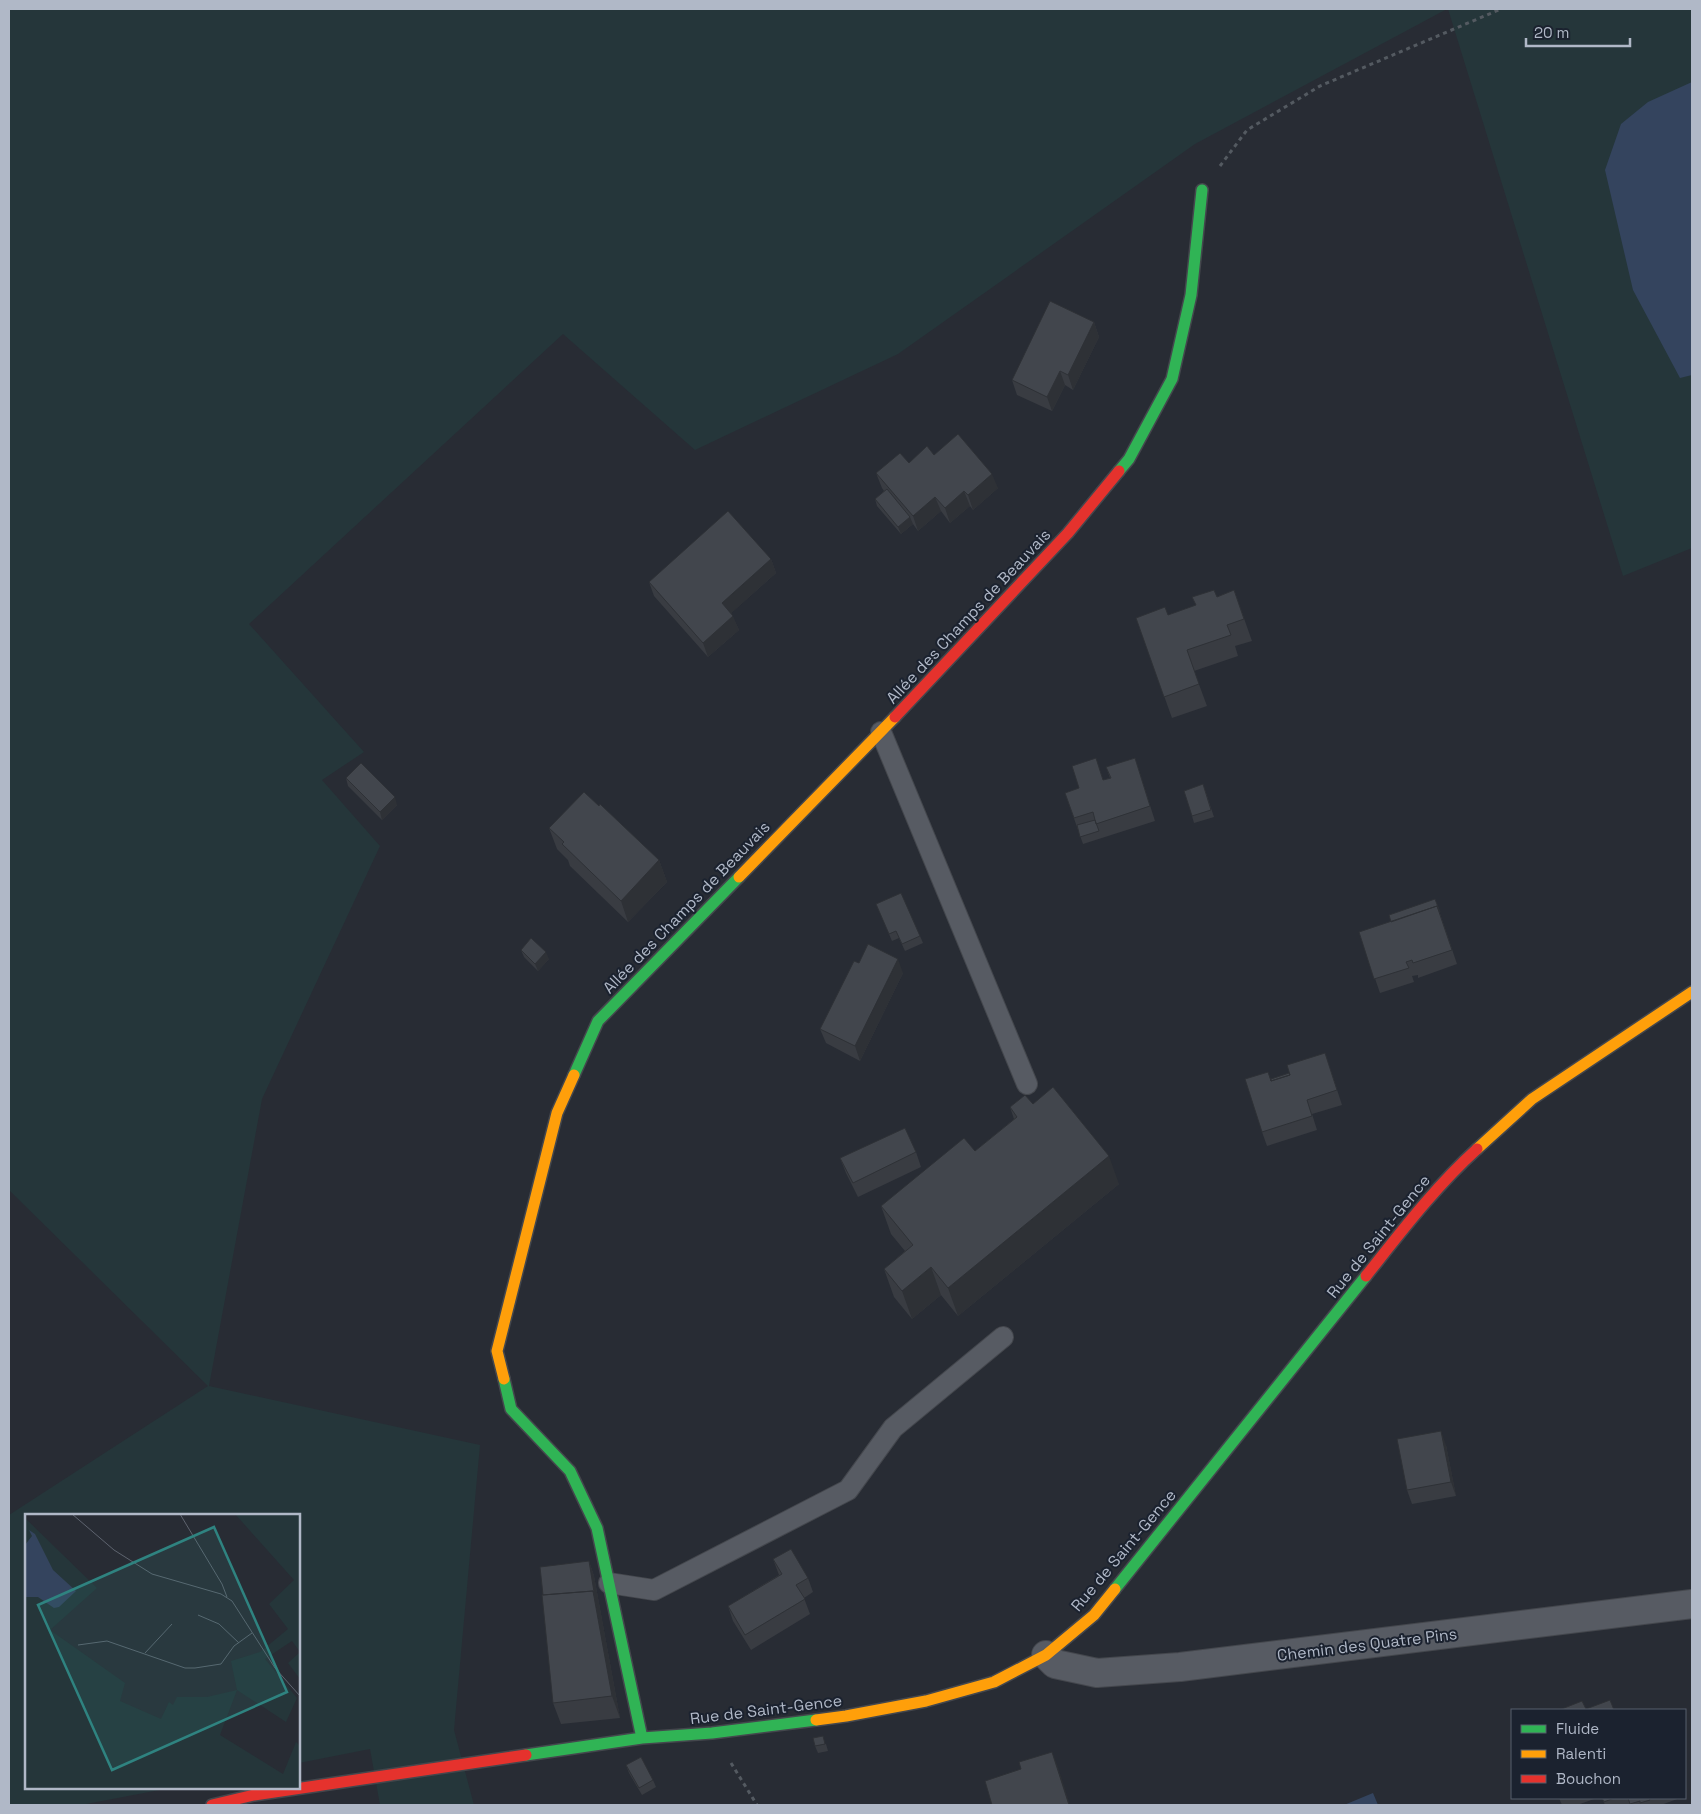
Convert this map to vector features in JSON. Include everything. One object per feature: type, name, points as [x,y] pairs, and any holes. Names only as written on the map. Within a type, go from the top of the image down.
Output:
[{"type":"street","name":"Allée des Champs de Beauvais","points":[[642,1738],[597,1528],[570,1471],[511,1409],[497,1352],[558,1113],[598,1021],[881,732],[1068,533],[1129,459],[1172,379],[1191,296],[1202,190]]},
{"type":"street","name":"Rue de Saint-Gence","points":[[300,1788],[642,1738],[712,1733],[846,1716],[926,1701],[994,1682],[1046,1655],[1094,1614],[1417,1212],[1460,1164],[1532,1099],[1692,992]]},
{"type":"street","name":"Chemin des Quatre Pins","points":[[1046,1655],[1056,1664],[1097,1673],[1171,1668],[1692,1604]]},
{"type":"street","name":"Rue de Saint-Gence","points":[[212,1805],[254,1795],[295,1789]]},
{"type":"lane","points":[[881,732],[1026,1084]]},
{"type":"lane","points":[[608,1583],[654,1590],[848,1490],[893,1428],[1003,1337]]},
{"type":"path","points":[[1202,190],[1248,130],[1320,86],[1501,9]]},
{"type":"path","points":[[712,1733],[757,1805]]},
{"type":"shaded area","points":[[9,9],[1447,9],[1195,144],[898,354],[695,450],[563,334],[249,624],[364,752],[322,780],[380,846],[262,1099],[209,1386],[480,1445],[454,1730],[474,1805],[380,1805],[370,1749],[300,1763],[300,1514],[25,1514],[25,1789],[165,1789],[81,1805],[9,1805],[9,1515],[208,1386],[9,1190]]},
{"type":"shaded area","points":[[1448,9],[1692,9],[1692,548],[1623,576]]},
{"type":"water","points":[[1692,82],[1692,375],[1680,378],[1633,290],[1605,170],[1621,124],[1648,102]]},
{"type":"water","points":[[1373,1793],[1378,1805],[1344,1805]]},
{"type":"building","points":[[1050,301],[1094,322],[1068,375],[1060,371],[1047,397],[1012,380]]},
{"type":"building","points":[[958,434],[992,474],[968,495],[964,491],[945,508],[935,497],[913,516],[876,473],[900,453],[909,463],[927,446],[934,455]]},
{"type":"building","points":[[887,489],[910,517],[898,527],[875,499]]},
{"type":"building","points":[[728,511],[771,559],[722,603],[733,616],[703,643],[649,582]]},
{"type":"building","points":[[1214,590],[1217,597],[1234,590],[1244,619],[1227,625],[1231,635],[1187,650],[1199,684],[1164,697],[1136,618],[1165,607],[1168,615],[1196,605],[1192,597]]},
{"type":"building","points":[[1096,758],[1103,780],[1111,778],[1106,767],[1135,758],[1150,806],[1096,824],[1093,812],[1074,818],[1065,793],[1079,788],[1072,766]]},
{"type":"building","points":[[361,763],[395,797],[380,812],[346,778]]},
{"type":"building","points":[[1203,784],[1211,810],[1192,816],[1184,791]]},
{"type":"building","points":[[584,792],[599,806],[600,804],[659,860],[621,901],[562,844],[564,842],[549,828]]},
{"type":"building","points":[[1095,820],[1099,831],[1080,837],[1077,825]]},
{"type":"building","points":[[901,893],[920,936],[902,944],[896,931],[889,934],[876,904]]},
{"type":"building","points":[[1435,899],[1440,912],[1437,906],[1391,922],[1389,915]]},
{"type":"building","points":[[1437,906],[1452,950],[1413,963],[1412,960],[1406,962],[1409,968],[1374,979],[1359,932]]},
{"type":"building","points":[[531,938],[546,952],[535,964],[521,950]]},
{"type":"building","points":[[868,944],[898,959],[855,1046],[820,1029],[854,961],[859,963]]},
{"type":"building","points":[[1325,1053],[1337,1090],[1307,1100],[1312,1116],[1262,1132],[1245,1079],[1268,1072],[1271,1081],[1290,1075],[1287,1065]]},
{"type":"building","points":[[1289,1073],[1290,1075],[1271,1081],[1271,1079]]},
{"type":"building","points":[[1053,1087],[1109,1156],[948,1288],[931,1267],[902,1291],[884,1269],[913,1245],[881,1206],[964,1138],[975,1151],[1017,1117],[1010,1107],[1025,1095],[1033,1104]]},
{"type":"building","points":[[905,1128],[916,1152],[853,1183],[840,1158]]},
{"type":"building","points":[[1441,1431],[1451,1482],[1407,1490],[1397,1439]]},
{"type":"building","points":[[791,1549],[808,1578],[796,1585],[805,1599],[745,1635],[728,1606],[782,1574],[773,1559]]},
{"type":"building","points":[[589,1561],[595,1598],[593,1591],[543,1595],[540,1567]]},
{"type":"building","points":[[593,1591],[612,1696],[553,1703],[542,1595]]},
{"type":"building","points":[[1610,1700],[1614,1709],[1586,1709]]},
{"type":"building","points":[[1582,1701],[1586,1709],[1562,1709]]},
{"type":"building","points":[[823,1736],[825,1744],[815,1746],[813,1738]]},
{"type":"building","points":[[1052,1752],[1069,1805],[992,1805],[985,1781],[1021,1769],[1019,1762]]},
{"type":"building","points":[[641,1757],[653,1780],[639,1788],[626,1765]]},
{"type":"building","points":[[1628,1799],[1650,1800],[1640,1803],[1640,1801],[1630,1804]]},
{"type":"traffic: fast","points":[[1119,471],[1129,459],[1172,379],[1191,295],[1202,190]]},
{"type":"traffic: fast","points":[[574,1075],[598,1021],[739,877]]},
{"type":"traffic: fast","points":[[1115,1589],[1366,1276]]},
{"type":"traffic: fast","points":[[504,1379],[511,1409],[570,1471],[597,1528],[642,1738]]},
{"type":"traffic: fast","points":[[526,1755],[642,1738],[712,1733],[816,1720]]},
{"type":"traffic: slow","points":[[739,877],[895,717]]},
{"type":"traffic: slow","points":[[1477,1149],[1532,1099],[1692,992]]},
{"type":"traffic: slow","points":[[504,1379],[497,1351],[557,1113],[574,1075]]},
{"type":"traffic: slow","points":[[816,1720],[926,1701],[994,1682],[1046,1655],[1094,1615],[1115,1589]]},
{"type":"traffic: jam","points":[[895,717],[1068,533],[1119,471]]},
{"type":"traffic: jam","points":[[1366,1276],[1405,1226],[1477,1149]]},
{"type":"traffic: jam","points":[[300,1788],[526,1755]]},
{"type":"traffic: jam","points":[[212,1805],[254,1795],[295,1789]]}]
